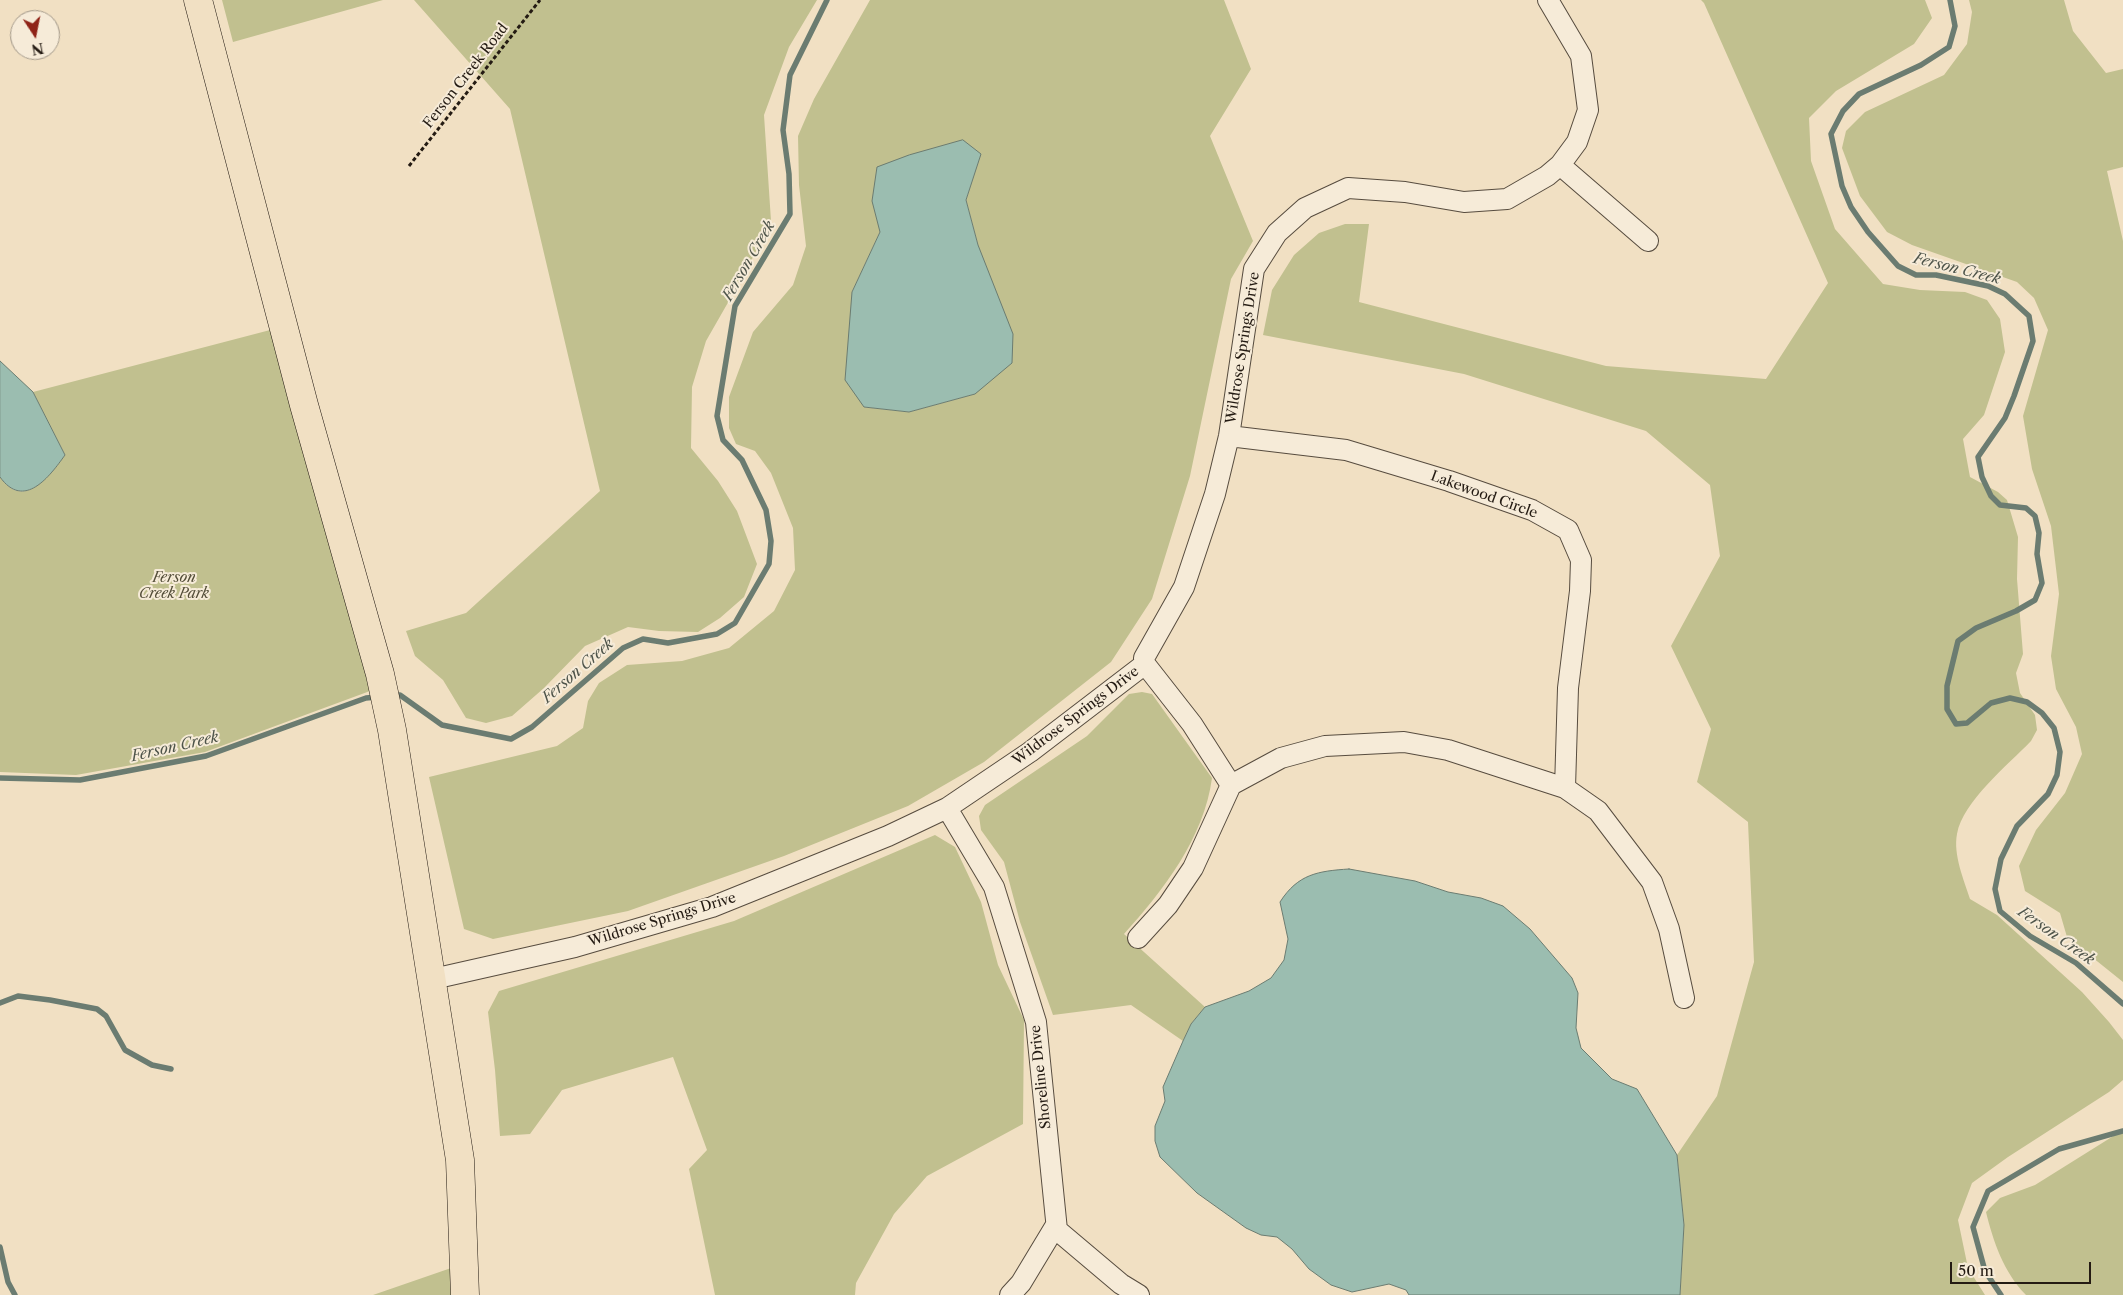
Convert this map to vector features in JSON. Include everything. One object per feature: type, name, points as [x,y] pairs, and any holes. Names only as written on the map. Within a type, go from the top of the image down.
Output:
[{"type":"main road","points":[[198,0],[304,405],[380,674],[392,730],[433,979],[460,1160],[465,1295]]},
{"type":"street","name":"Wildrose Springs Drive","points":[[433,979],[575,947],[712,907],[888,836],[947,808],[1030,752],[1145,664],[1144,658],[1184,587],[1215,494],[1229,436],[1254,269],[1277,233],[1305,208],[1348,188],[1405,192],[1464,202],[1507,199],[1547,176],[1560,165],[1577,142],[1588,110],[1580,56],[1548,0]]},
{"type":"street","points":[[1560,165],[1648,241]]},
{"type":"street","name":"Lakewood Circle","points":[[1229,436],[1346,450],[1449,481],[1532,510],[1568,530],[1581,560],[1580,591],[1568,688],[1566,788]]},
{"type":"street","points":[[1145,664],[1192,724],[1231,786]]},
{"type":"street","points":[[1138,938],[1168,905],[1192,868],[1231,786],[1281,758],[1326,746],[1404,742],[1448,750],[1566,788],[1598,811],[1652,882],[1669,929],[1684,998]]},
{"type":"street","name":"Shoreline Drive","points":[[947,808],[994,886],[1036,1022],[1056,1225]]},
{"type":"street","points":[[1010,1295],[1022,1282],[1056,1225]]},
{"type":"street","points":[[1056,1225],[1057,1230],[1064,1236],[1121,1284],[1139,1295]]},
{"type":"path","name":"Ferson Creek Road","points":[[409,166],[540,0]]},
{"type":"green space","points":[[222,0],[383,0],[233,42]]},
{"type":"green space","points":[[414,0],[817,0],[789,47],[764,115],[771,221],[746,271],[706,341],[692,387],[691,448],[718,481],[737,511],[757,564],[744,597],[720,618],[698,632],[659,631],[628,627],[585,646],[544,688],[512,716],[486,723],[466,718],[443,680],[415,656],[406,631],[466,613],[600,491],[510,109]]},
{"type":"green space","points":[[870,0],[1224,0],[1251,69],[1210,136],[1253,241],[1231,279],[1190,476],[1152,599],[1111,662],[984,762],[908,806],[784,856],[628,911],[493,939],[464,929],[429,777],[557,746],[583,728],[588,701],[599,683],[627,665],[682,661],[729,648],[774,611],[795,570],[793,528],[771,473],[755,451],[736,444],[729,428],[729,397],[753,332],[793,285],[806,246],[799,185],[798,136],[814,99]],"holes":[[[980,154],[966,200],[978,245],[975,394],[909,412],[864,407],[852,292],[880,232]]]},
{"type":"green space","points":[[1701,0],[1925,0],[1932,18],[1914,44],[1836,91],[1809,118],[1811,161],[1835,229],[1883,284],[1920,290],[1965,292],[1987,300],[2000,319],[2005,352],[1984,415],[1963,439],[1970,477],[1998,492],[2007,500],[2018,537],[2017,579],[2023,654],[2016,673],[2020,693],[2035,715],[2037,730],[2031,741],[1988,784],[1968,809],[1957,834],[1956,850],[1970,899],[1997,915],[2082,992],[2123,1040],[2123,1080],[2109,1092],[2008,1157],[1972,1183],[1958,1220],[1968,1268],[1985,1295],[1680,1295],[1684,1225],[1677,1155],[1717,1096],[1754,962],[1748,822],[1697,782],[1711,729],[1671,646],[1720,556],[1710,485],[1646,431],[1464,374],[1263,335],[1272,290],[1294,255],[1319,233],[1345,224],[1369,224],[1359,302],[1606,366],[1766,379],[1828,283],[1704,3]]},
{"type":"green space","points":[[1969,0],[2064,0],[2073,31],[2106,73],[2123,69],[2123,167],[2107,171],[2123,241],[2123,982],[2067,937],[2060,913],[2025,891],[2019,866],[2036,830],[2065,793],[2082,754],[2076,727],[2056,689],[2051,656],[2059,594],[2051,526],[2032,469],[2023,416],[2048,330],[2034,298],[2017,282],[1912,245],[1887,232],[1860,196],[1842,148],[1846,131],[1865,112],[1944,75],[1967,44],[1972,12]]},
{"type":"green space","name":"Ferson Creek Park","points":[[274,329],[333,540],[370,691],[205,752],[76,775],[0,772],[0,477],[9,487],[18,491],[27,491],[36,487],[44,480],[65,455],[33,392]]},
{"type":"green space","points":[[1142,692],[1152,694],[1212,778],[1208,800],[1200,822],[1180,862],[1153,900],[1124,934],[1205,1007],[1191,1024],[1183,1041],[1131,1005],[1053,1015],[1020,922],[1004,862],[981,830],[979,816],[985,805],[1087,736],[1129,694]]},
{"type":"green space","points":[[935,835],[955,847],[981,902],[998,965],[1024,1020],[1023,1124],[927,1176],[894,1214],[856,1283],[855,1295],[715,1295],[689,1169],[707,1150],[673,1057],[562,1090],[530,1134],[500,1136],[488,1012],[499,991],[734,921]]},
{"type":"green space","points":[[2123,1130],[2123,1295],[2026,1295],[2011,1277],[2000,1256],[1986,1212],[2000,1198],[2035,1185]]},
{"type":"green space","points":[[454,1267],[452,1295],[373,1295]]},
{"type":"shaded area","points":[[963,140],[981,154],[966,200],[978,245],[1013,334],[1012,363],[975,394],[909,412],[864,407],[845,380],[852,292],[880,232],[872,201],[877,167],[909,155]]},
{"type":"shaded area","points":[[0,361],[33,392],[65,455],[44,480],[36,487],[27,491],[18,491],[9,487],[0,477]]},
{"type":"shaded area","points":[[1349,869],[1415,881],[1448,892],[1481,898],[1503,906],[1530,929],[1572,978],[1578,993],[1576,1028],[1581,1048],[1612,1079],[1637,1089],[1677,1155],[1684,1225],[1680,1295],[1409,1295],[1406,1290],[1389,1284],[1352,1292],[1331,1285],[1309,1269],[1292,1249],[1277,1237],[1261,1235],[1246,1228],[1197,1193],[1160,1157],[1155,1141],[1155,1126],[1165,1101],[1163,1087],[1191,1024],[1205,1007],[1249,991],[1271,978],[1284,960],[1288,939],[1280,902],[1294,885],[1318,873]]},
{"type":"waterway","name":"Ferson Creek","points":[[391,696],[400,695],[442,725],[511,739],[532,727],[623,648],[643,639],[668,643],[717,634],[735,623],[769,564],[771,541],[766,510],[742,460],[723,440],[717,416],[735,306],[790,214],[789,174],[783,130],[790,75],[827,0]]},
{"type":"waterway","name":"Ferson Creek","points":[[1950,0],[1955,26],[1949,47],[1921,65],[1859,94],[1843,111],[1831,134],[1842,186],[1851,207],[1868,232],[1898,266],[1916,275],[1936,275],[1988,286],[2005,294],[2029,316],[2033,341],[2014,396],[2005,418],[1978,457],[1982,477],[1991,496],[2000,505],[2026,508],[2035,516],[2039,533],[2037,554],[2042,583],[2035,600],[2016,611],[1976,628],[1958,641],[1947,686],[1947,709],[1956,724],[1967,723],[1991,703],[2010,698],[2027,702],[2042,713],[2054,728],[2060,752],[2057,775],[2048,794],[2017,826],[2001,859],[1995,889],[2000,911],[2030,936],[2076,963],[2123,1004]]},
{"type":"waterway","name":"Ferson Creek","points":[[0,778],[80,780],[206,756],[366,698],[377,697]]},
{"type":"waterway","points":[[0,1003],[18,996],[97,1009],[106,1016],[125,1050],[152,1065],[171,1069]]},
{"type":"waterway","name":"Ferson Creek","points":[[2001,1295],[1985,1271],[1973,1227],[1988,1191],[2059,1149],[2123,1131]]},
{"type":"waterway","points":[[0,1247],[8,1282],[15,1295]]}]
